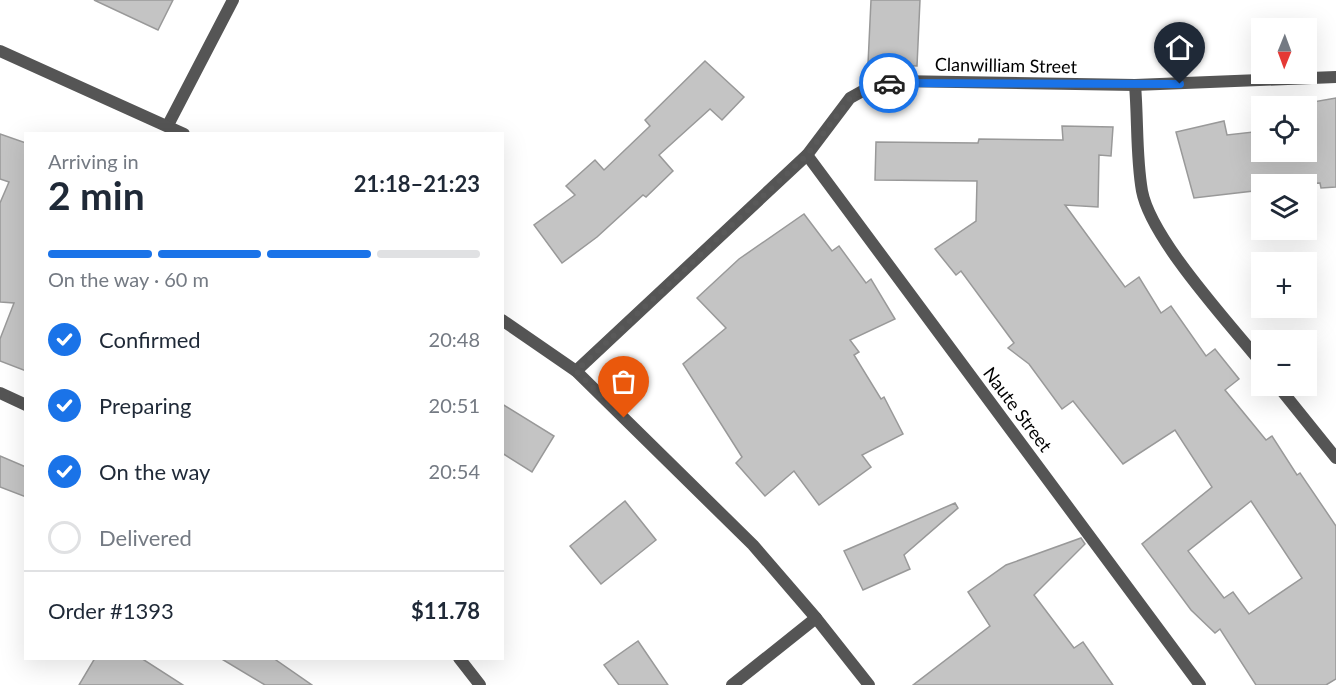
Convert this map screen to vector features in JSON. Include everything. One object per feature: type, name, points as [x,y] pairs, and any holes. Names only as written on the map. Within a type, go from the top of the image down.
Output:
[{"type":"street","points":[[168,125],[233,0]]},
{"type":"street","points":[[0,51],[180,132]]},
{"type":"street","name":"Clanwilliam Street","points":[[576,371],[807,155],[850,98],[868,88],[896,81],[1135,86],[1336,77]]},
{"type":"street","points":[[1135,86],[1142,192],[1154,222],[1173,252],[1251,350]]},
{"type":"street","name":"Naute Street","points":[[807,155],[1200,685]]},
{"type":"street","points":[[504,321],[576,371],[753,545],[816,618],[869,685]]},
{"type":"street","points":[[0,393],[24,404]]},
{"type":"street","points":[[1286,396],[1336,458]]},
{"type":"street","points":[[732,685],[816,618]]},
{"type":"street","points":[[461,660],[480,685]]},
{"type":"building","points":[[94,0],[173,0],[158,30]]},
{"type":"building","points":[[871,0],[920,0],[917,66],[868,64]]},
{"type":"building","points":[[705,61],[744,97],[722,120],[710,109],[659,155],[673,171],[646,197],[643,195],[597,237],[562,263],[534,225],[575,195],[566,186],[595,160],[604,170],[650,126],[645,120]]},
{"type":"building","points":[[1336,98],[1336,187],[1321,188],[1320,183],[1317,183],[1317,174],[1251,174],[1251,191],[1194,198],[1176,132],[1224,121],[1227,135],[1251,132],[1251,162],[1317,162],[1317,101]]},
{"type":"building","points":[[1062,126],[1113,127],[1111,156],[1099,155],[1098,207],[1065,205],[1125,287],[1139,277],[1161,313],[1171,306],[1206,356],[1215,349],[1239,379],[1225,390],[1266,440],[1272,436],[1297,475],[1300,473],[1336,526],[1336,679],[1326,685],[1256,685],[1220,629],[1215,633],[1191,610],[1142,544],[1212,487],[1175,430],[1123,464],[1073,401],[1062,409],[1029,364],[1008,348],[1014,343],[961,271],[956,275],[935,249],[976,221],[977,181],[875,180],[876,142],[978,143],[979,139],[1063,140]],"holes":[[[1251,501],[1302,578],[1249,614],[1233,592],[1224,598],[1188,551]]]},
{"type":"building","points":[[0,134],[24,142],[24,370],[0,361],[0,339],[14,303],[0,302],[0,203],[9,182],[0,179]]},
{"type":"building","points":[[804,214],[832,251],[839,246],[866,283],[871,279],[895,319],[850,340],[859,352],[854,355],[881,399],[884,397],[903,434],[862,455],[871,467],[819,505],[794,471],[765,496],[736,463],[742,457],[683,364],[726,328],[697,298],[739,259]]},
{"type":"building","points":[[504,405],[554,436],[532,472],[504,454]]},
{"type":"building","points":[[0,456],[24,466],[24,496],[0,487]]},
{"type":"building","points":[[625,501],[656,540],[601,584],[570,546]]},
{"type":"building","points":[[955,503],[958,508],[904,555],[910,569],[863,590],[844,551]]},
{"type":"building","points":[[1081,538],[1085,544],[1034,595],[1074,648],[1083,642],[1113,685],[913,685],[990,626],[968,592],[1006,565]]},
{"type":"building","points":[[638,641],[668,685],[619,685],[604,665]]},
{"type":"building","points":[[94,660],[144,660],[183,685],[79,685]]},
{"type":"building","points":[[223,660],[276,660],[312,685],[265,685]]},
{"type":"way so far","points":[[624,418],[576,371],[807,155],[850,98],[868,88],[889,83]]},
{"type":"route","points":[[889,83],[896,81],[1135,86],[1180,84]]}]
